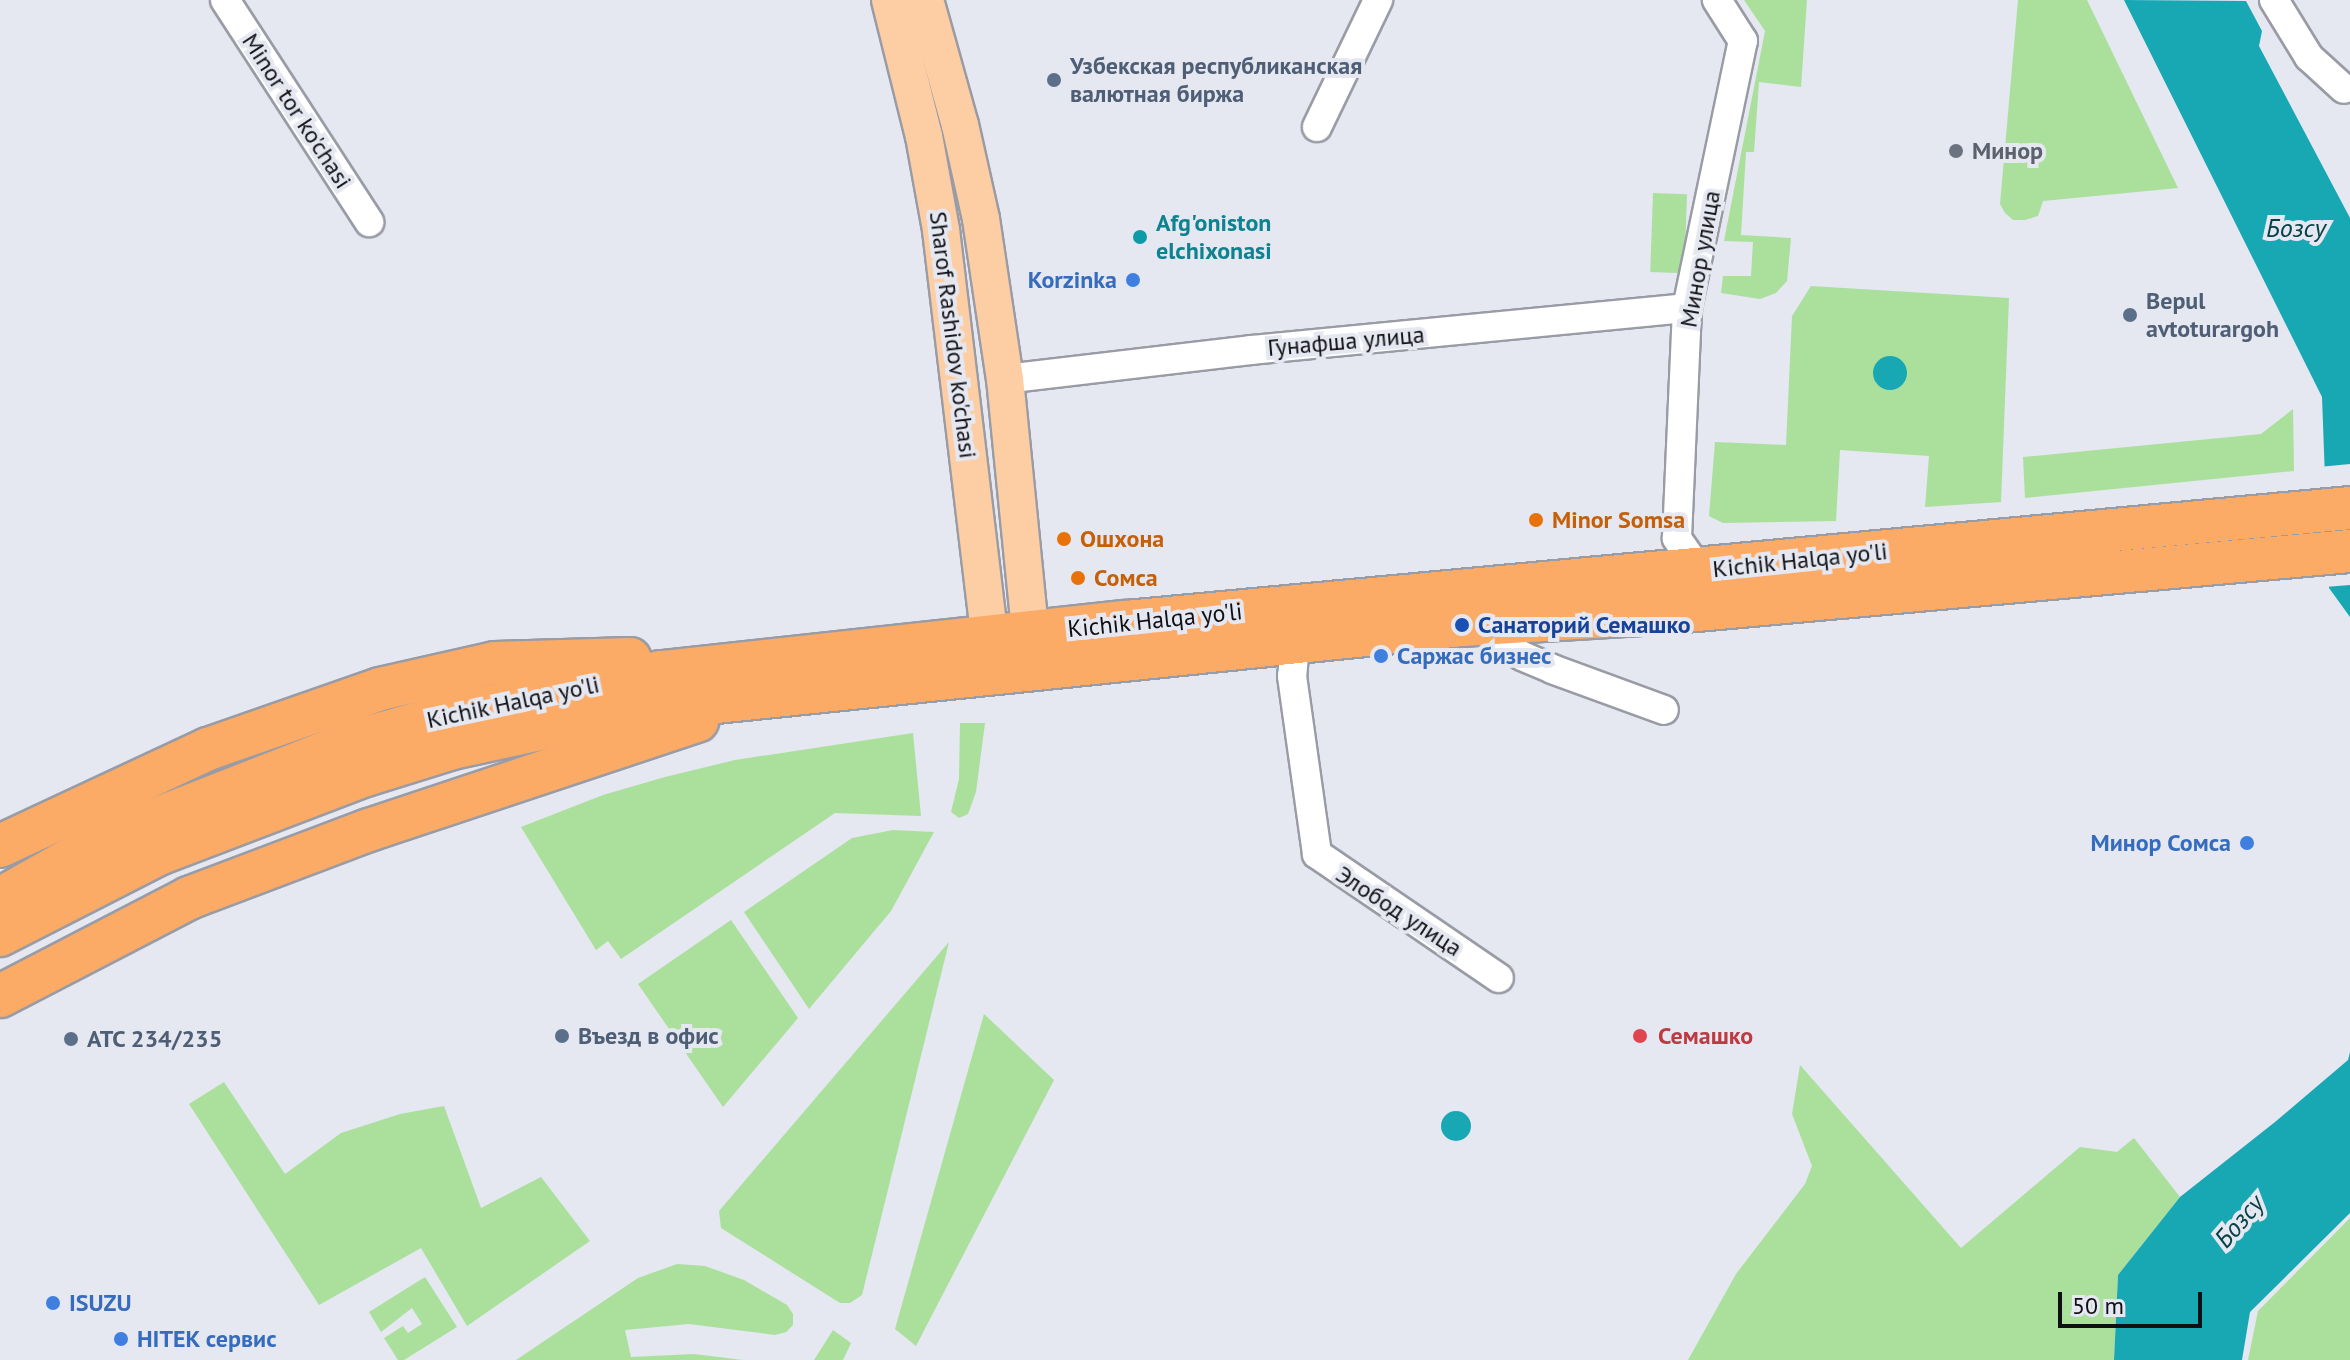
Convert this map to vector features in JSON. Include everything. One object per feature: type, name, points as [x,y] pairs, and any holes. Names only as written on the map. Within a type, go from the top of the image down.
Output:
[{"type":"highway","name":"Kichik Halqa yo'li","points":[[0,935],[156,855],[337,785],[662,672],[770,677],[1032,651],[1835,555],[2350,508]]},
{"type":"highway","name":"Kichik Halqa yo'li","points":[[1032,651],[1295,644],[1475,624],[1840,597],[2350,551]]},
{"type":"highway","points":[[1835,555],[1840,597]]},
{"type":"highway","points":[[0,846],[114,790],[258,729],[380,689],[455,669],[568,658],[770,677]]},
{"type":"highway","points":[[6,987],[189,898],[770,677]]},
{"type":"highway","name":"Kichik Halqa yo'li","points":[[0,899],[80,854],[156,819],[318,755],[416,723],[566,705]]},
{"type":"main road","name":"Sharof Rashidov ko'chasi","points":[[890,0],[921,122],[941,230],[991,655]]},
{"type":"main road","name":"Sharof Rashidov ko'chasi","points":[[925,0],[960,125],[981,219],[1005,379],[1032,651]]},
{"type":"street","name":"Minor tor ko'chasi","points":[[225,0],[369,222]]},
{"type":"street","points":[[1317,127],[1378,0]]},
{"type":"street","name":"Минор улица","points":[[1699,570],[1677,538],[1687,308],[1743,41],[1717,0]]},
{"type":"street","points":[[2274,0],[2309,57],[2344,89]]},
{"type":"street","name":"Гунафша улица","points":[[1005,379],[1251,350],[1687,308]]},
{"type":"street","points":[[1475,624],[1542,665],[1664,710]]},
{"type":"street","name":"Элобод улица","points":[[1295,644],[1292,676],[1317,854],[1499,978]]},
{"type":"green space","points":[[1744,0],[1807,0],[1801,87],[1759,82],[1754,152],[1746,152],[1741,235],[1791,238],[1787,281],[1776,293],[1760,299],[1721,293],[1723,276],[1751,276],[1753,242],[1724,241],[1765,31]]},
{"type":"green space","points":[[2018,0],[2087,0],[2178,188],[2043,201],[2038,216],[2025,220],[2013,220],[2005,213],[2000,204]]},
{"type":"green space","points":[[1653,193],[1687,194],[1684,273],[1650,272]]},
{"type":"green space","points":[[1811,286],[2009,298],[2001,502],[1925,507],[1929,456],[1840,450],[1836,521],[1723,523],[1709,516],[1715,442],[1786,445],[1792,316]]},
{"type":"green space","points":[[2293,409],[2294,471],[2025,498],[2023,457],[2261,434]]},
{"type":"green space","points":[[960,723],[985,723],[976,792],[968,814],[959,818],[951,812],[959,779]]},
{"type":"green space","points":[[913,733],[921,816],[835,813],[621,959],[608,941],[596,950],[521,827],[603,795],[735,760]]},
{"type":"green space","points":[[893,830],[934,832],[891,911],[809,1009],[744,912],[852,838]]},
{"type":"green space","points":[[731,920],[798,1018],[723,1107],[638,984]]},
{"type":"green space","points":[[949,942],[862,1295],[850,1303],[840,1303],[721,1228],[719,1211]]},
{"type":"green space","points":[[984,1014],[1054,1080],[916,1346],[895,1329]]},
{"type":"green space","points":[[1800,1065],[1961,1248],[2080,1147],[2117,1152],[2134,1138],[2180,1197],[2118,1275],[2114,1360],[1688,1360],[1736,1274],[1805,1184],[1812,1166],[1792,1114]]},
{"type":"green space","points":[[224,1082],[285,1174],[341,1133],[400,1114],[444,1106],[481,1208],[541,1177],[590,1241],[467,1326],[421,1248],[319,1305],[189,1104]]},
{"type":"green space","points":[[2350,1218],[2350,1360],[2248,1360],[2258,1311]]},
{"type":"green space","points":[[677,1264],[705,1266],[744,1280],[787,1305],[793,1314],[793,1325],[786,1332],[775,1335],[689,1324],[625,1330],[631,1357],[694,1354],[743,1360],[516,1360],[638,1278]]},
{"type":"green space","points":[[425,1277],[457,1327],[404,1360],[398,1360],[384,1338],[403,1326],[408,1333],[422,1324],[412,1308],[381,1332],[369,1312]]},
{"type":"green space","points":[[833,1330],[851,1343],[843,1360],[814,1360]]},
{"type":"water","name":"Бозсу","points":[[2124,0],[2246,1],[2262,31],[2259,46],[2350,218],[2350,617],[2329,588],[2322,397]]},
{"type":"water","points":[[1890,356],[1902,361],[1907,373],[1902,385],[1890,390],[1878,385],[1873,373],[1878,361]]},
{"type":"water","name":"Бозсу","points":[[2350,1052],[2350,1213],[2250,1312],[2242,1360],[2114,1360],[2118,1275],[2180,1197],[2348,1060]]},
{"type":"water","points":[[1456,1111],[1467,1115],[1471,1126],[1467,1137],[1456,1141],[1445,1137],[1441,1126],[1445,1115]]},
{"type":"pier","points":[[2350,464],[2350,585],[2325,587],[2319,467]]},
{"type":"place","name":"Узбекская республиканская валютная биржа","points":[[1054,80]]},
{"type":"place","name":"Минор","points":[[1956,151]]},
{"type":"place","name":"Afg'oniston elchixonasi","points":[[1140,237]]},
{"type":"place","name":"Korzinka","points":[[1133,280]]},
{"type":"place","name":"Bepul avtoturargoh","points":[[2130,315]]},
{"type":"place","name":"Minor Somsa","points":[[1536,520]]},
{"type":"place","name":"Ошхона","points":[[1064,539]]},
{"type":"place","name":"Сомса","points":[[1078,578]]},
{"type":"place","name":"Санаторий Семашко","points":[[1462,625]]},
{"type":"place","name":"Саржас бизнес","points":[[1381,656]]},
{"type":"place","name":"Минор Сомса","points":[[2247,843]]},
{"type":"place","name":"Въезд в офис","points":[[562,1036]]},
{"type":"place","name":"Семашко","points":[[1640,1036]]},
{"type":"place","name":"ATC 234/235","points":[[71,1039]]},
{"type":"place","name":"ISUZU","points":[[53,1303]]},
{"type":"place","name":"HITEK сервис","points":[[121,1339]]}]
